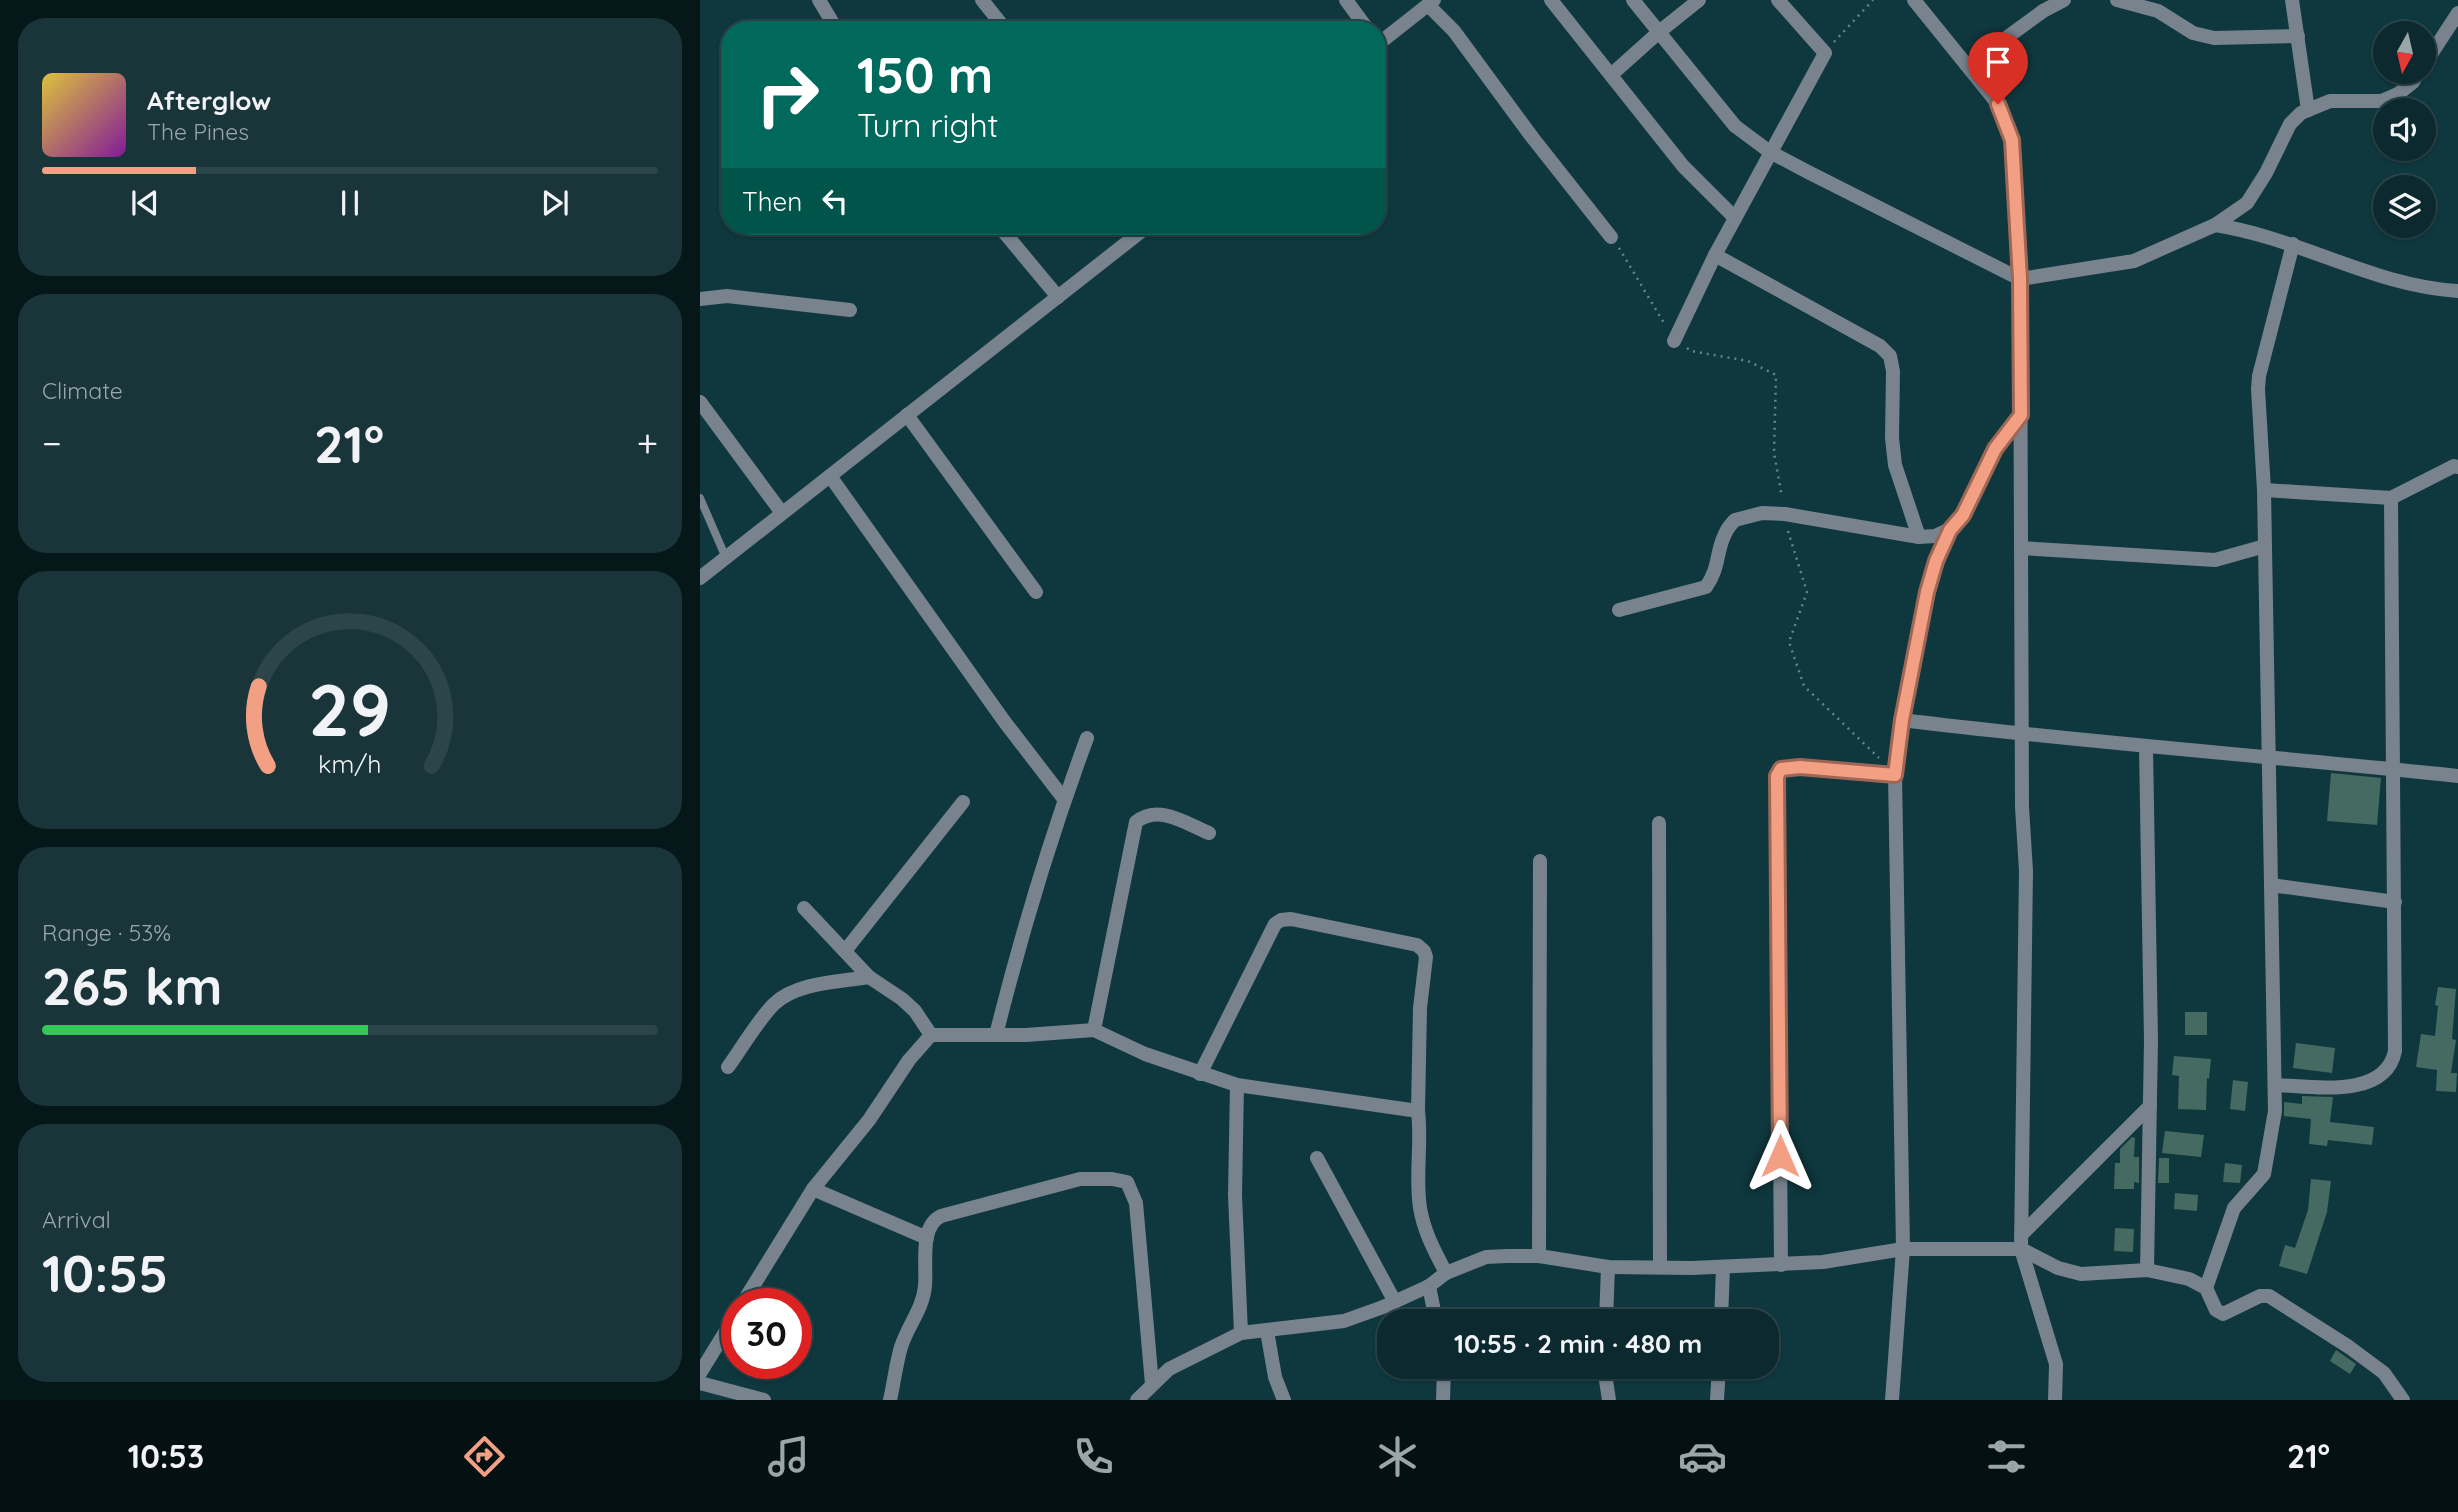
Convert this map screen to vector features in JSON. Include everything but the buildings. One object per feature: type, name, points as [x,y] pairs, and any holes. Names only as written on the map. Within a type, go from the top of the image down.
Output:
[{"type":"street","points":[[819,0],[832,21]]},
{"type":"street","points":[[982,0],[999,21]]},
{"type":"street","points":[[1346,0],[1361,21]]},
{"type":"street","points":[[1551,0],[1683,166],[1734,218]]},
{"type":"street","points":[[1633,0],[1735,127],[1770,152],[2020,279],[2134,261],[2215,225],[2247,203],[2266,173],[2290,124],[2308,110],[2330,102],[2382,101],[2398,94],[2410,84]]},
{"type":"street","points":[[1611,75],[1699,0]]},
{"type":"street","points":[[1674,341],[1734,218],[1825,53],[1778,0]]},
{"type":"street","points":[[1914,0],[1998,104],[2012,140],[2020,279],[2022,807],[2026,871],[2021,1242],[2056,1364],[2055,1400]]},
{"type":"street","points":[[1968,66],[2043,10],[2064,0]]},
{"type":"street","points":[[2117,0],[2158,10],[2201,37],[2298,36]]},
{"type":"street","points":[[2292,0],[2308,110]]},
{"type":"street","points":[[1386,37],[1431,2],[1611,237]]},
{"type":"street","points":[[2436,47],[2458,13]]},
{"type":"street","points":[[2215,225],[2242,229],[2293,244],[2378,276],[2436,290],[2458,291]]},
{"type":"street","points":[[1006,235],[1058,297]]},
{"type":"street","points":[[700,578],[1137,235]]},
{"type":"street","points":[[2206,1288],[2234,1208],[2264,1174],[2275,1111],[2264,490],[2259,376],[2293,244]]},
{"type":"street","points":[[1715,255],[1880,346],[1890,356],[1893,371],[1892,438],[1895,465],[1919,537]]},
{"type":"street","points":[[700,299],[727,296],[850,310]]},
{"type":"street","points":[[700,402],[782,513]]},
{"type":"street","points":[[907,415],[1036,592]]},
{"type":"street","points":[[1892,1400],[1903,1249],[1895,775],[1902,720],[1927,592],[1936,561],[1950,530],[1963,515],[1995,449],[2021,415]]},
{"type":"street","points":[[2264,490],[2392,498],[2458,467]]},
{"type":"street","points":[[830,476],[1004,721],[1064,799]]},
{"type":"street","points":[[2274,1085],[2346,1087],[2380,1078],[2393,1062],[2396,1036],[2392,498]]},
{"type":"street","points":[[1619,610],[1706,587],[1719,561],[1724,536],[1735,520],[1762,513],[1785,514],[1919,537],[1935,536],[1950,530]]},
{"type":"street","points":[[2021,548],[2215,560],[2265,546]]},
{"type":"street","points":[[1902,720],[2022,735],[2269,756],[2458,776]]},
{"type":"street","points":[[996,1035],[1064,799],[1087,738]]},
{"type":"street","points":[[2146,747],[2151,1041],[2147,1270]]},
{"type":"street","points":[[1781,1265],[1777,776],[1781,769],[1800,767],[1895,775]]},
{"type":"street","points":[[845,951],[963,802]]},
{"type":"street","points":[[1094,1030],[1136,822],[1146,814],[1161,813],[1209,833]]},
{"type":"street","points":[[1658,823],[1660,1267]]},
{"type":"street","points":[[1539,1256],[1541,861]]},
{"type":"street","points":[[2271,885],[2395,902]]},
{"type":"street","points":[[804,908],[869,977],[915,1011],[931,1035]]},
{"type":"street","points":[[1200,1074],[1275,924],[1281,920],[1291,919],[1417,944],[1426,957],[1420,1008],[1419,1205],[1428,1239],[1446,1273]]},
{"type":"street","points":[[728,1067],[774,1004],[805,988],[869,977]]},
{"type":"street","points":[[752,1288],[813,1189],[869,1120],[909,1060],[931,1035],[1094,1030],[1146,1054],[1237,1085],[1418,1111]]},
{"type":"street","points":[[1237,1085],[1235,1195],[1241,1333]]},
{"type":"street","points":[[2021,1242],[2150,1106]]},
{"type":"street","points":[[1317,1158],[1395,1302]]},
{"type":"street","points":[[890,1400],[901,1345],[920,1309],[925,1288],[927,1238],[933,1220],[1080,1180],[1112,1179],[1127,1182],[1136,1203],[1152,1384]]},
{"type":"street","points":[[813,1189],[927,1238]]},
{"type":"street","points":[[1137,1400],[1169,1369],[1241,1333],[1344,1321],[1395,1302],[1429,1286],[1446,1273],[1486,1257],[1539,1256],[1608,1267],[1723,1267],[1824,1262],[1903,1249],[2021,1242],[2058,1268],[2081,1274],[2147,1270],[2189,1279],[2206,1288],[2216,1310],[2223,1314],[2260,1296],[2273,1298],[2384,1373],[2403,1400]]},
{"type":"street","points":[[1606,1309],[1608,1267]]},
{"type":"street","points":[[1721,1309],[1723,1267]]},
{"type":"street","points":[[1429,1286],[1434,1309]]},
{"type":"street","points":[[1266,1331],[1275,1377],[1284,1400]]},
{"type":"street","points":[[700,1373],[721,1339]]},
{"type":"street","points":[[1443,1400],[1444,1379]]},
{"type":"street","points":[[1606,1379],[1609,1400]]},
{"type":"street","points":[[1717,1400],[1718,1379]]},
{"type":"street","points":[[700,1383],[764,1400]]},
{"type":"lane","points":[[700,498],[726,558]]},
{"type":"path","points":[[1825,53],[1873,0]]},
{"type":"route","points":[[1780,1156],[1777,776],[1781,769],[1800,767],[1895,775],[1902,720],[1927,592],[1936,561],[1950,530],[1963,515],[1995,449],[2021,415],[2020,279],[2012,140],[1998,104]]}]
